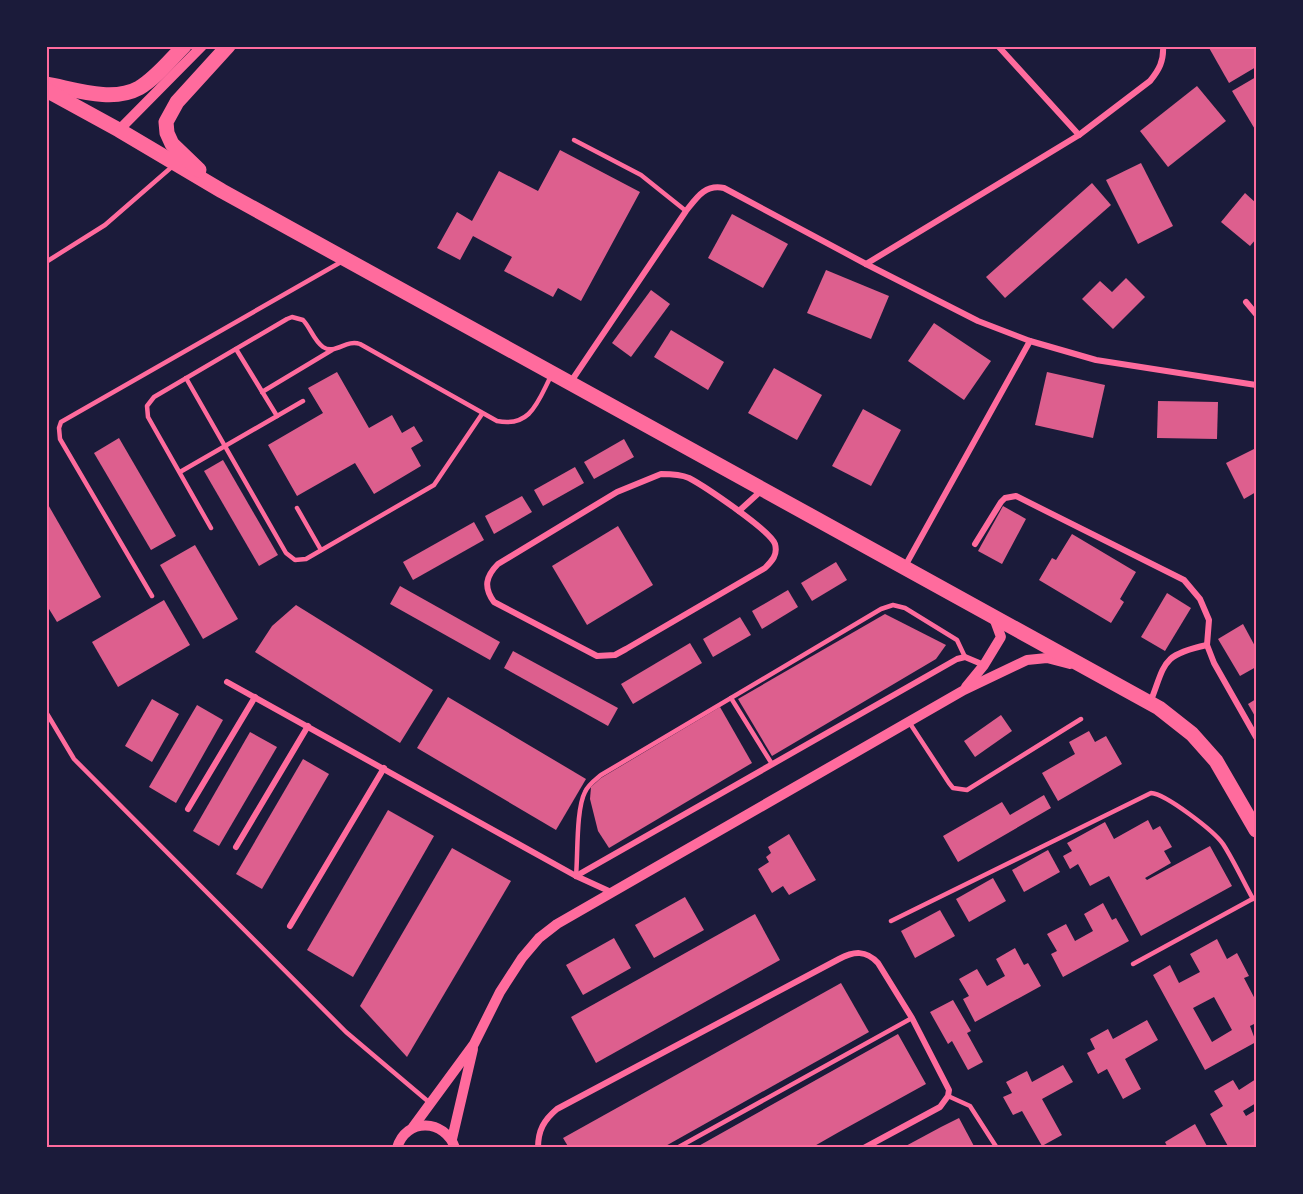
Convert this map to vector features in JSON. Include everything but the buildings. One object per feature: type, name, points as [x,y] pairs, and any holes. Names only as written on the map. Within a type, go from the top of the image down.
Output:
[{"type":"highway","points":[[46,84],[93,93],[125,93],[151,79],[184,46]]},
{"type":"highway","points":[[222,191],[172,144],[167,133],[166,122],[177,102],[228,46]]},
{"type":"highway","points":[[46,90],[222,191],[1150,704],[1192,734],[1215,761],[1257,830]]},
{"type":"street","points":[[119,130],[202,46]]},
{"type":"street","points":[[998,46],[1079,135]]},
{"type":"street","points":[[866,264],[1079,135],[1150,81],[1158,72],[1163,60],[1162,46]]},
{"type":"street","points":[[570,383],[686,211],[705,189],[716,186],[724,188],[978,321],[1030,341],[1096,360],[1257,385]]},
{"type":"street","points":[[1246,302],[1257,314]]},
{"type":"street","points":[[904,568],[1030,341]]},
{"type":"street","points":[[661,474],[674,474],[688,478],[739,511],[774,541],[776,551],[773,561],[765,568],[615,655],[606,657],[588,652],[507,610],[494,602],[488,594],[486,585],[489,573],[498,564],[617,492],[661,474]]},
{"type":"street","points":[[739,511],[762,490]]},
{"type":"street","points":[[975,544],[1000,502],[1005,498],[1016,496],[1184,580],[1200,599],[1209,620],[1207,645],[1214,663],[1257,737]]},
{"type":"street","points":[[964,690],[984,665],[1001,637],[994,618]]},
{"type":"street","points":[[1150,704],[1166,662],[1183,650],[1207,645]]},
{"type":"street","points":[[576,876],[957,659],[965,657],[984,665]]},
{"type":"street","points":[[397,1148],[405,1133],[413,1127],[474,1044],[500,992],[522,958],[539,938],[557,924],[964,690],[1027,660],[1047,658],[1085,668]]},
{"type":"street","points":[[227,682],[576,876],[611,891]]},
{"type":"street","points":[[188,809],[255,697]]},
{"type":"street","points":[[236,847],[308,726]]},
{"type":"street","points":[[290,926],[384,768]]},
{"type":"street","points":[[538,1148],[538,1139],[544,1121],[556,1109],[848,954],[856,952],[872,957],[912,1018],[946,1083],[948,1096],[940,1107],[864,1148]]},
{"type":"street","points":[[453,1143],[474,1044]]},
{"type":"street","points":[[413,1127],[431,1125],[446,1132],[453,1143]]},
{"type":"lane","points":[[574,140],[641,175],[686,211]]},
{"type":"lane","points":[[46,262],[105,225],[176,163]]},
{"type":"lane","points":[[152,596],[60,439],[61,422],[345,259]]},
{"type":"lane","points":[[211,528],[147,411],[149,400],[292,317],[303,320],[323,347],[333,349]]},
{"type":"lane","points":[[262,392],[333,349],[350,342],[360,344],[482,414],[506,423],[520,420],[534,409],[552,374]]},
{"type":"lane","points":[[236,349],[277,416]]},
{"type":"lane","points":[[186,378],[290,557],[301,560],[434,485],[482,414]]},
{"type":"lane","points":[[180,472],[303,401]]},
{"type":"lane","points":[[297,508],[321,550]]},
{"type":"lane","points":[[576,876],[580,808],[584,792],[591,783],[887,606],[905,608],[955,638],[960,643],[965,657]]},
{"type":"lane","points":[[731,698],[772,764]]},
{"type":"lane","points":[[46,712],[74,759],[346,1032],[431,1103]]},
{"type":"lane","points":[[909,722],[949,783],[960,790],[967,790],[1081,719]]},
{"type":"lane","points":[[891,921],[1150,793],[1157,793],[1171,801],[1217,837],[1255,898],[1133,964]]},
{"type":"lane","points":[[677,1148],[912,1018]]},
{"type":"lane","points":[[948,1096],[970,1106],[997,1148]]}]
